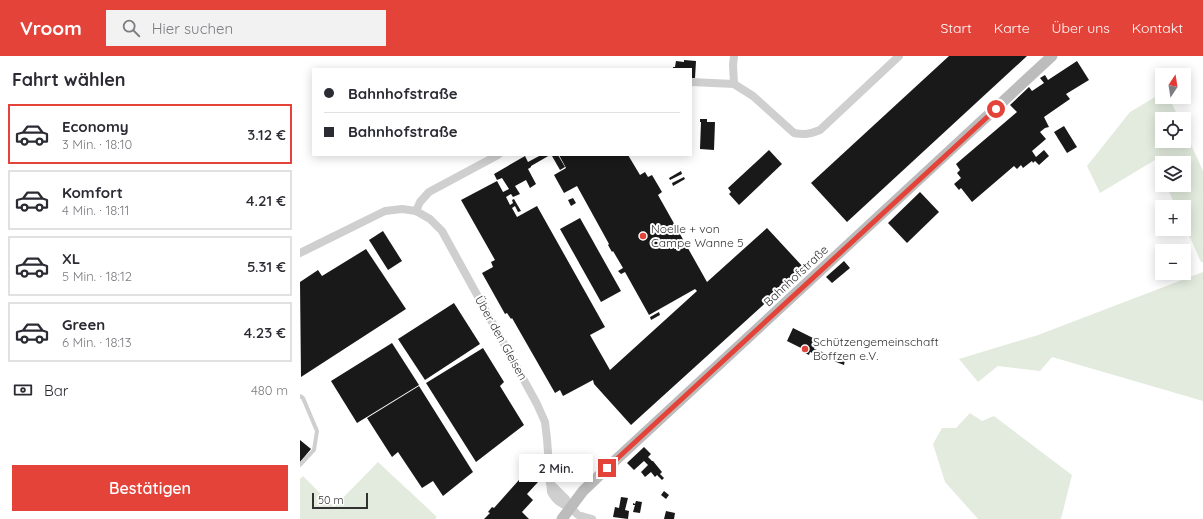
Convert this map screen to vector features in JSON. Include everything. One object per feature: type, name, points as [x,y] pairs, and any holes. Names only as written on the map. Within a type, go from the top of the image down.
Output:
[{"type":"main road","name":"Bahnhofstraße","points":[[562,519],[583,491],[607,468],[1052,56]]},
{"type":"street","points":[[734,56],[734,84]]},
{"type":"street","points":[[692,82],[734,84],[752,96],[794,133],[802,135],[820,130],[899,56]]},
{"type":"street","points":[[300,253],[385,211],[402,209],[416,211],[420,202],[429,192],[496,156]]},
{"type":"street","name":"Über den Gleisen","points":[[416,211],[430,219],[442,231],[537,404],[545,422],[550,483],[566,499],[570,507]]},
{"type":"street","points":[[570,507],[578,515],[592,519]]},
{"type":"lane","points":[[300,396],[303,398],[317,431],[314,450],[300,465]]},
{"type":"shaded area","points":[[1155,97],[1155,104],[1172,104],[1176,112],[1155,112],[1155,148],[1191,148],[1191,144],[1203,171],[1203,262],[1201,262],[1189,236],[1191,236],[1191,200],[1173,200],[1169,192],[1191,192],[1191,156],[1155,156],[1155,160],[1100,193],[1087,166],[1130,112]]},
{"type":"shaded area","points":[[1203,272],[1203,401],[1052,357],[1040,371],[998,366],[978,382],[959,359],[1038,335],[1182,280],[1191,280],[1191,277]]},
{"type":"shaded area","points":[[970,413],[982,421],[994,416],[1072,475],[1061,519],[978,519],[945,482],[933,444],[942,428],[956,428]]},
{"type":"shaded area","points":[[378,462],[437,517],[435,519],[300,519],[300,479],[303,476],[334,507]]},
{"type":"building","points":[[949,56],[1027,56],[847,222],[811,183]]},
{"type":"building","points":[[684,60],[696,61],[695,78],[692,78],[692,68],[673,68],[675,67],[676,61],[684,62]]},
{"type":"building","points":[[1077,61],[1089,80],[1066,94],[1070,99],[1044,117],[1049,127],[1040,132],[1046,139],[1032,151],[1036,157],[1044,150],[1049,156],[1039,165],[1035,161],[1033,163],[1032,161],[1023,168],[1021,165],[1017,169],[1014,166],[972,202],[961,188],[959,190],[954,184],[961,178],[957,173],[960,170],[956,164],[1017,112],[1010,105],[1029,87],[1032,91],[1044,83],[1040,78],[1045,75],[1048,80]]},
{"type":"building","points":[[700,119],[707,119],[707,122],[715,122],[714,150],[700,149]]},
{"type":"building","points":[[1064,126],[1077,147],[1067,153],[1054,132]]},
{"type":"building","points":[[769,150],[782,164],[739,205],[729,194],[731,192],[728,188]]},
{"type":"building","points":[[525,156],[528,162],[539,156],[548,156],[528,169],[536,184],[530,188],[526,180],[515,186],[520,194],[513,197],[511,194],[506,197],[510,205],[513,203],[512,200],[514,199],[521,211],[518,212],[515,206],[512,208],[517,217],[537,206],[605,327],[590,335],[610,370],[697,291],[695,289],[649,315],[625,272],[621,274],[618,271],[623,268],[608,245],[609,244],[577,186],[564,193],[554,175],[566,168],[560,156],[629,156],[640,175],[645,172],[648,177],[652,175],[662,192],[658,195],[707,282],[767,228],[804,268],[631,425],[594,384],[593,380],[563,396],[560,390],[555,393],[512,318],[511,319],[507,313],[505,314],[482,273],[493,267],[491,262],[495,260],[461,200],[497,181],[503,192],[509,189],[502,178],[497,180],[494,174]]},
{"type":"building","points":[[552,156],[559,156],[565,167],[560,170]]},
{"type":"building","points":[[681,171],[682,174],[670,180],[669,178]]},
{"type":"building","points":[[684,177],[685,179],[673,186],[672,183]]},
{"type":"building","points":[[920,192],[939,212],[907,243],[888,223]]},
{"type":"building","points":[[573,198],[576,203],[571,206],[568,200]]},
{"type":"building","points":[[580,218],[621,291],[601,302],[560,229]]},
{"type":"building","points":[[383,231],[402,261],[388,270],[369,240]]},
{"type":"building","points":[[366,249],[406,309],[301,377],[300,282],[318,270],[322,276]]},
{"type":"building","points":[[844,261],[850,268],[832,283],[826,277]]},
{"type":"building","points":[[454,303],[480,344],[425,380],[398,339]]},
{"type":"building","points":[[659,312],[660,315],[651,320],[650,317]]},
{"type":"building","points":[[793,328],[817,340],[814,349],[845,360],[844,365],[810,352],[809,355],[803,352],[805,350],[787,341]]},
{"type":"building","points":[[392,343],[419,385],[357,423],[331,381]]},
{"type":"building","points":[[483,348],[504,382],[500,386],[524,425],[476,462],[426,383]]},
{"type":"building","points":[[419,386],[473,472],[443,496],[433,481],[422,488],[398,452],[392,457],[367,418]]},
{"type":"building","points":[[300,440],[311,449],[300,462]]},
{"type":"building","points":[[644,447],[651,454],[648,457],[662,472],[660,474],[664,478],[662,480],[657,475],[655,477],[651,472],[645,477],[641,472],[648,465],[644,461],[634,470],[627,463]]},
{"type":"building","points":[[527,471],[538,482],[527,494],[533,500],[522,512],[529,519],[484,519],[490,513],[488,512],[492,507],[494,508]]},
{"type":"building","points":[[664,491],[669,495],[666,499],[661,495]]},
{"type":"building","points":[[621,497],[628,498],[625,510],[629,511],[628,519],[613,517],[615,507],[619,508]]},
{"type":"building","points":[[636,501],[642,502],[640,513],[633,512],[635,505],[633,505],[633,503],[635,504]]},
{"type":"building","points":[[666,511],[675,513],[674,519],[664,519]]},
{"type":"place","name":"Noelle + von Campe Wanne 5","points":[[643,236]]},
{"type":"place","name":"Schützengemeinschaft Boffzen e.V.","points":[[805,349]]},
{"type":"route","points":[[607,468],[996,109]]}]
